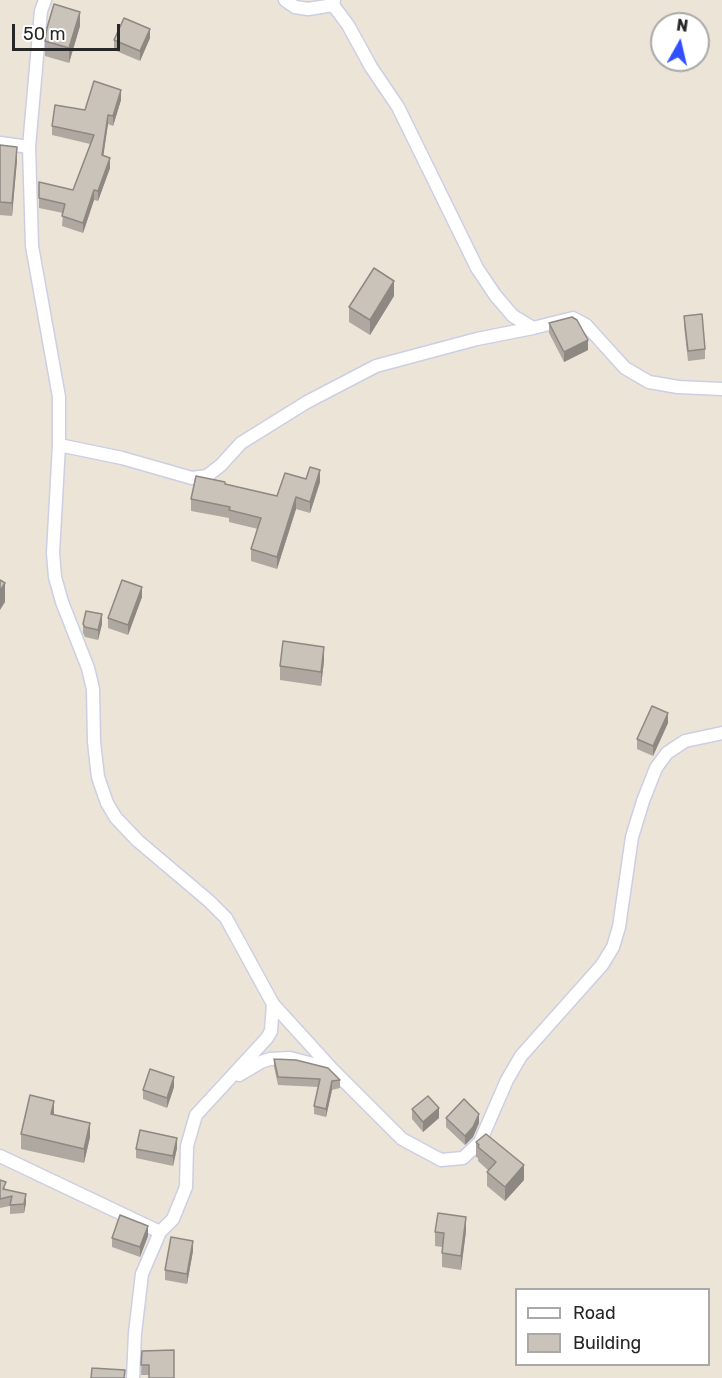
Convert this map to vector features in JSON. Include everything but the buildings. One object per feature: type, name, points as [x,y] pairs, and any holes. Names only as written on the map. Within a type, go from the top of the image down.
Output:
[{"type":"street","points":[[45,0],[41,11],[29,147],[32,246],[59,397],[59,445],[53,553],[55,577],[62,602],[88,668],[93,689],[93,742],[98,777],[107,803],[116,818],[138,841],[226,918],[273,1004],[402,1139],[441,1160],[463,1158],[480,1142],[520,1056],[602,965],[613,947],[619,927],[632,837],[656,768],[667,753],[685,741],[722,733]]},
{"type":"street","points":[[285,0],[295,7],[308,9],[334,2],[371,67],[398,107],[477,268],[513,316],[533,328]]},
{"type":"street","points":[[0,143],[29,147]]},
{"type":"street","points":[[59,445],[122,458],[192,478],[207,476],[221,465],[241,443],[307,402],[376,366],[477,339],[573,318],[586,325],[625,368],[649,382],[678,387],[722,389]]},
{"type":"street","points":[[133,1378],[135,1333],[142,1274],[160,1232],[173,1219],[186,1187],[187,1146],[196,1115],[271,1031],[273,1004]]},
{"type":"street","points":[[227,1082],[270,1059],[291,1058],[333,1069]]},
{"type":"street","points":[[0,1156],[160,1232]]}]
